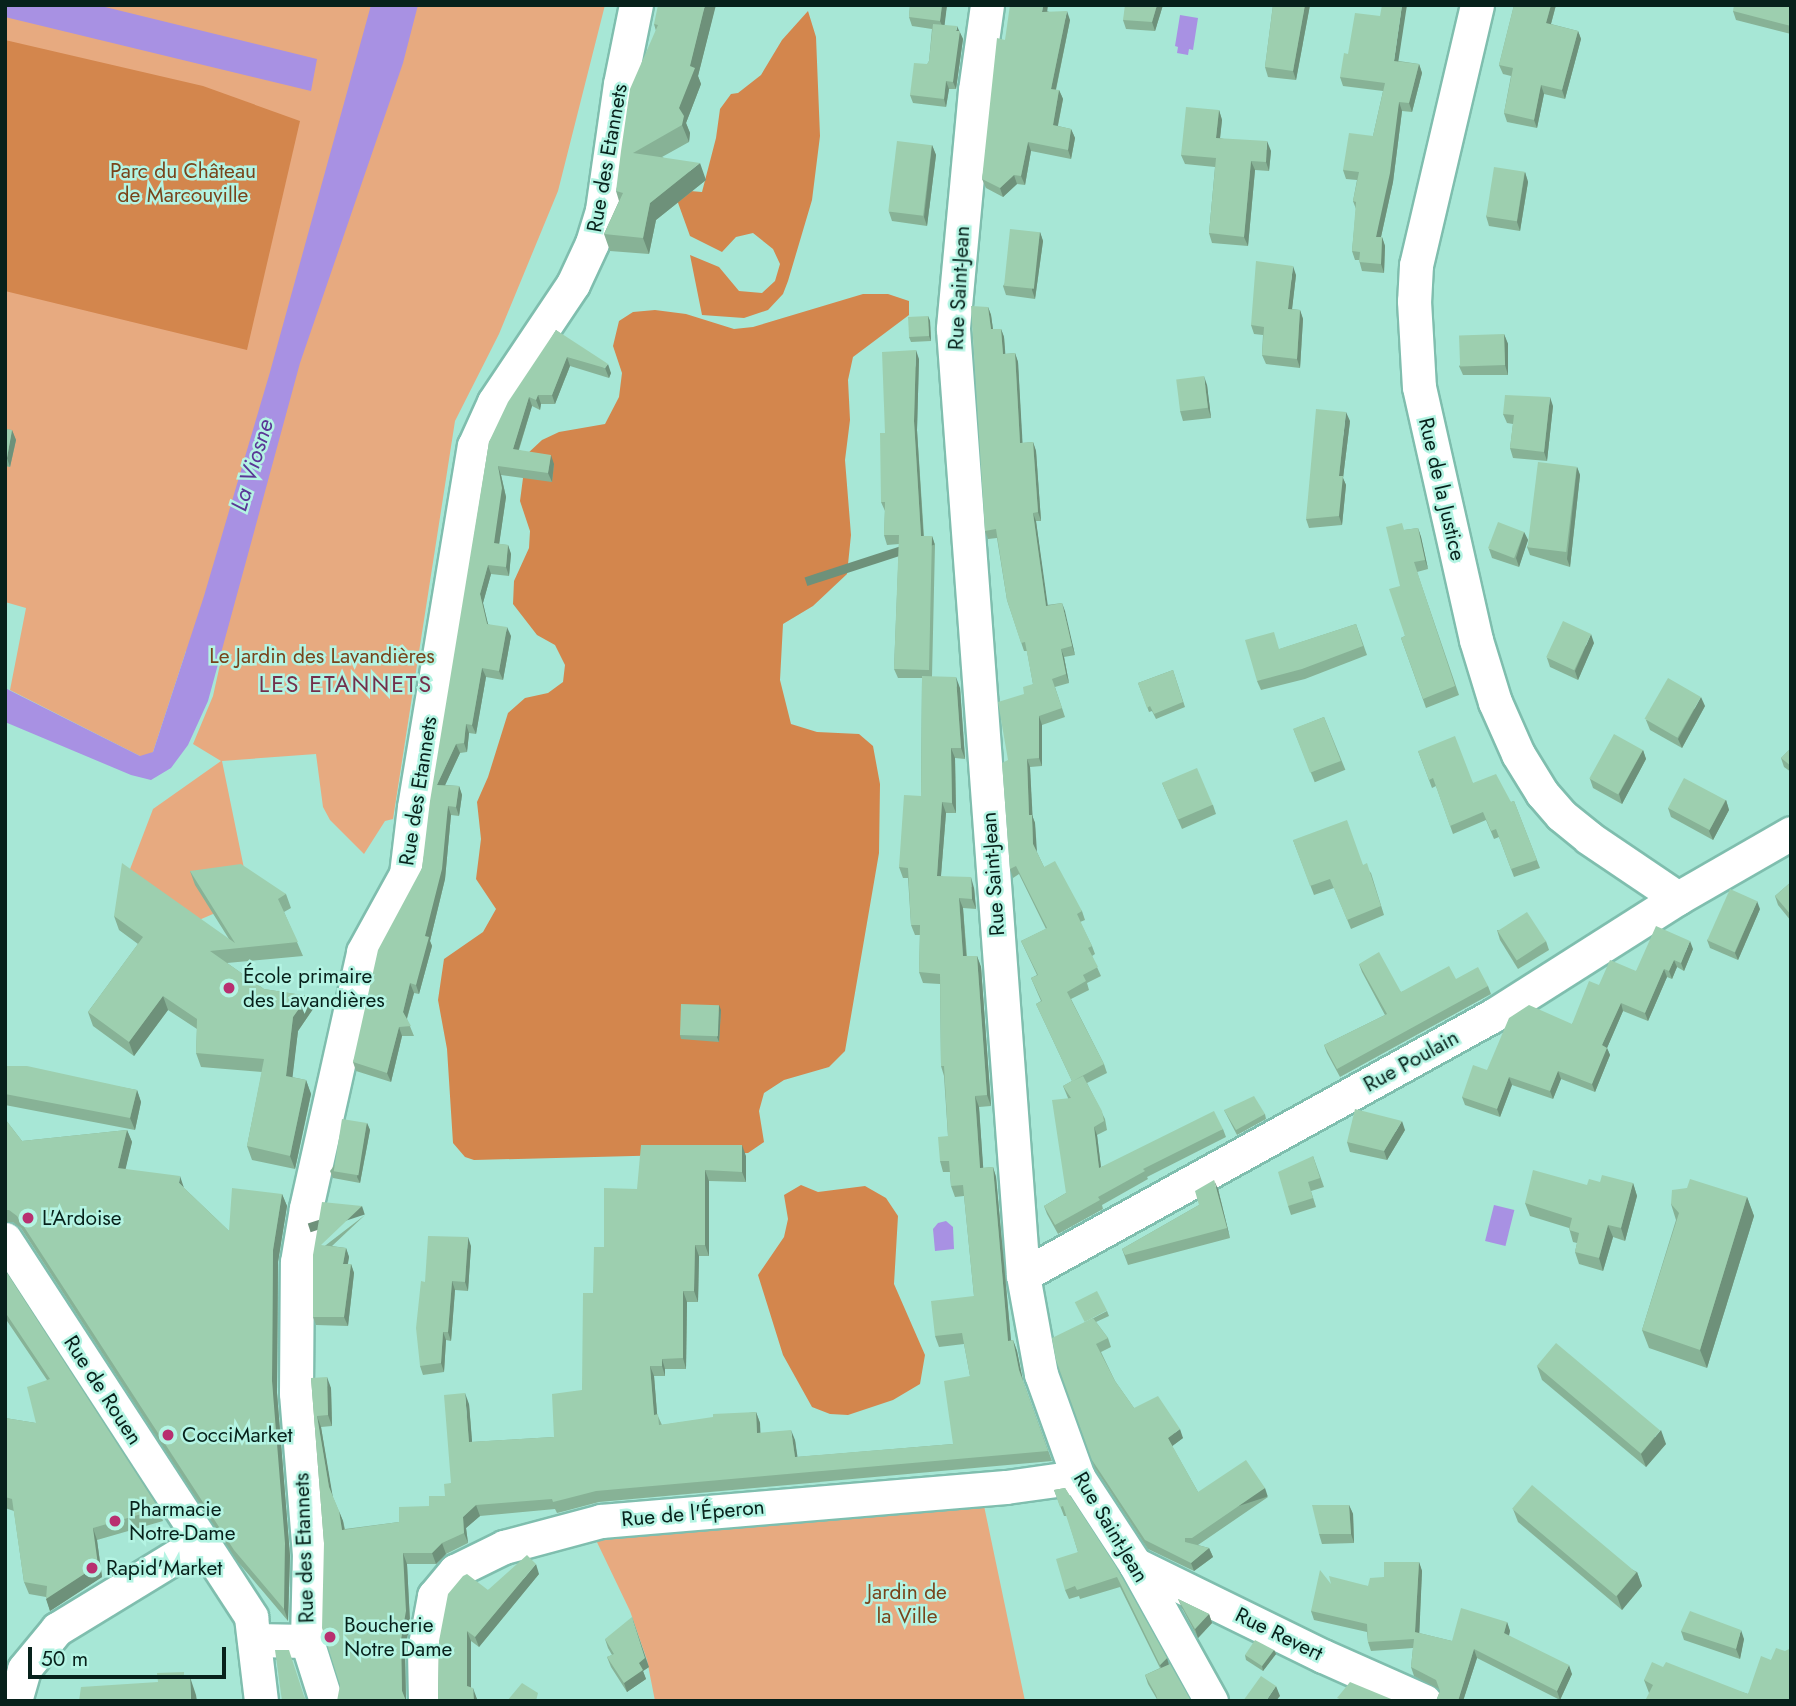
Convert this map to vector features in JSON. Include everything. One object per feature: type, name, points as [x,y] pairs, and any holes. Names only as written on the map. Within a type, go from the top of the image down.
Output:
[{"type":"street","name":"Rue des Etannets","points":[[326,1701],[307,1640],[309,1555],[296,1393],[297,1262],[306,1208],[363,952],[406,874],[474,446],[494,402],[573,284],[592,243],[602,210],[620,84],[636,5]]},
{"type":"street","name":"Rue Saint-Jean","points":[[986,5],[975,90],[953,329],[1023,1276],[1041,1374],[1078,1477],[1135,1564],[1211,1701]]},
{"type":"street","name":"Rue de la Justice","points":[[1477,5],[1416,265],[1414,301],[1418,375],[1425,414],[1476,640],[1495,702],[1518,754],[1542,793],[1561,815],[1589,838],[1678,898]]},
{"type":"street","name":"Rue Poulain","points":[[1023,1276],[1492,1016],[1678,898],[1791,833]]},
{"type":"street","name":"Rue de Rouen","points":[[5,1239],[251,1617],[261,1701]]},
{"type":"street","name":"Rue de l'Éperon","points":[[425,1701],[424,1650],[434,1596],[455,1571],[504,1547],[601,1521],[1006,1487],[1078,1477]]},
{"type":"street","points":[[15,1701],[24,1669],[57,1629],[201,1541]]},
{"type":"street","name":"Rue Revert","points":[[1135,1564],[1323,1656],[1424,1701]]},
{"type":"street","points":[[254,1640],[307,1640]]},
{"type":"green space","points":[[5,5],[605,5],[558,191],[499,334],[455,421],[393,819],[385,821],[364,854],[330,820],[323,807],[316,754],[222,761],[246,878],[213,914],[192,923],[127,877],[153,809],[221,761],[193,744],[213,696],[221,660],[186,651],[153,752],[147,756],[140,756],[10,690],[26,608],[5,602]]},
{"type":"green space","points":[[808,11],[816,37],[820,136],[812,200],[788,281],[783,294],[768,310],[744,318],[702,315],[690,255],[719,267],[739,291],[762,293],[775,281],[780,264],[773,249],[753,233],[736,237],[722,252],[690,236],[677,200],[678,190],[702,192],[716,138],[720,109],[731,94],[738,93],[761,75],[782,40]]},
{"type":"green space","name":"Parc du Château de Marcouville","points":[[5,40],[203,86],[300,121],[247,350],[5,291]]},
{"type":"green space","points":[[863,294],[888,294],[909,301],[909,315],[853,357],[848,380],[850,420],[845,460],[851,535],[847,574],[813,606],[783,624],[780,680],[791,724],[817,732],[859,734],[873,746],[880,784],[879,853],[845,1051],[829,1067],[784,1080],[764,1093],[759,1111],[764,1142],[748,1153],[474,1160],[465,1157],[453,1143],[447,1049],[438,1000],[444,959],[483,932],[496,909],[476,879],[481,839],[477,802],[488,777],[508,713],[525,698],[548,693],[563,682],[565,665],[555,645],[537,635],[513,604],[514,581],[529,548],[530,531],[520,501],[526,455],[542,440],[559,432],[605,424],[619,397],[622,373],[613,346],[619,321],[633,312],[655,310],[686,314],[734,329],[753,327]]},
{"type":"green space","points":[[801,1185],[818,1192],[865,1186],[886,1198],[898,1216],[894,1284],[925,1355],[920,1384],[893,1400],[848,1415],[830,1414],[812,1407],[783,1355],[758,1275],[784,1237],[788,1219],[784,1195]]},
{"type":"green space","name":"Jardin de la Ville","points":[[983,1501],[1025,1701],[655,1701],[647,1660],[630,1611],[595,1538]]},
{"type":"water","points":[[5,5],[97,5],[317,59],[311,91],[5,17]]},
{"type":"water","name":"La Viosne","points":[[371,5],[418,5],[403,63],[300,363],[208,701],[188,745],[171,768],[151,780],[131,775],[5,722],[5,688],[140,756],[153,752],[204,596],[270,372]]},
{"type":"water","points":[[1180,15],[1198,18],[1193,50],[1189,49],[1188,55],[1177,53],[1178,47],[1175,46]]},
{"type":"water","points":[[1494,1205],[1514,1210],[1505,1246],[1485,1241]]},
{"type":"water","points":[[946,1221],[953,1227],[954,1249],[935,1251],[933,1229],[938,1223]]},
{"type":"building","points":[[658,5],[705,5],[690,66],[695,68],[679,108],[684,116],[682,125],[633,153],[700,163],[650,203],[643,238],[604,234],[623,193],[616,191],[630,89],[658,25],[654,24]]},
{"type":"building","points":[[910,5],[942,5],[940,21],[909,17]]},
{"type":"building","points":[[1010,5],[1043,5],[1042,12],[1067,11],[1051,89],[1059,90],[1053,125],[1071,129],[1068,150],[1028,142],[1021,176],[1014,175],[1000,188],[982,179],[997,38],[1005,40]]},
{"type":"building","points":[[1125,5],[1157,5],[1152,22],[1123,20]]},
{"type":"building","points":[[1273,5],[1305,5],[1293,71],[1265,67]]},
{"type":"building","points":[[1382,5],[1402,5],[1394,61],[1419,64],[1409,103],[1399,102],[1390,173],[1376,237],[1382,237],[1381,264],[1359,262],[1360,252],[1352,251],[1356,202],[1353,201],[1359,172],[1343,170],[1349,133],[1373,136],[1385,83],[1340,77],[1344,53],[1348,54],[1355,13],[1380,16]]},
{"type":"building","points":[[1514,5],[1551,5],[1546,23],[1578,31],[1562,90],[1541,85],[1534,120],[1504,113],[1513,68],[1499,65]]},
{"type":"building","points":[[1734,5],[1791,5],[1791,26],[1733,11]]},
{"type":"building","points":[[933,24],[957,26],[956,31],[960,31],[953,82],[946,81],[944,99],[910,95],[914,63],[927,64],[929,61]]},
{"type":"building","points":[[1186,107],[1219,110],[1216,138],[1267,141],[1266,162],[1251,161],[1244,237],[1209,233],[1216,158],[1181,155]]},
{"type":"building","points":[[897,141],[932,145],[923,216],[888,211]]},
{"type":"building","points":[[1494,167],[1525,172],[1517,221],[1486,216]]},
{"type":"building","points":[[1010,229],[1040,232],[1034,289],[1004,286]]},
{"type":"building","points":[[1256,261],[1293,266],[1288,309],[1300,310],[1297,359],[1262,355],[1264,327],[1251,325]]},
{"type":"building","points":[[971,306],[988,307],[991,329],[1001,329],[1003,354],[1015,353],[1020,443],[1033,442],[1038,512],[1033,513],[1046,606],[1062,603],[1072,646],[1061,649],[1066,674],[1052,679],[1062,708],[1039,716],[1039,758],[1027,759],[1029,815],[1032,815],[1033,844],[1044,867],[1055,861],[1082,911],[1077,914],[1092,946],[1088,948],[1098,967],[1083,975],[1086,981],[1067,992],[1104,1064],[1073,1081],[1083,1076],[1102,1111],[1104,1121],[1094,1127],[1099,1168],[1214,1111],[1223,1129],[1143,1169],[1145,1171],[1098,1197],[1100,1200],[1055,1225],[1044,1206],[1066,1193],[1052,1100],[1071,1098],[1063,1086],[1072,1081],[1036,1004],[1042,1001],[1031,978],[1038,975],[1021,941],[1047,928],[1016,866],[1010,869],[1002,763],[1008,760],[998,702],[1024,694],[1023,687],[1033,684],[1025,642],[1021,643],[1007,600],[996,529],[985,531]]},
{"type":"building","points":[[928,316],[929,336],[909,337],[908,317]]},
{"type":"building","points":[[556,330],[608,364],[605,368],[567,357],[552,395],[538,395],[536,400],[529,397],[513,449],[551,455],[548,473],[498,466],[502,488],[494,543],[508,545],[506,567],[488,565],[480,594],[487,624],[507,627],[499,671],[482,668],[472,725],[466,724],[464,743],[456,744],[437,785],[459,786],[456,807],[448,806],[442,869],[425,936],[429,937],[416,985],[410,983],[403,1012],[411,1026],[399,1027],[387,1073],[353,1062],[378,950],[422,868],[430,801],[489,442],[508,402]]},
{"type":"building","points":[[1504,334],[1505,365],[1460,367],[1459,336]]},
{"type":"building","points":[[916,350],[914,421],[921,536],[932,536],[929,670],[894,669],[899,535],[884,535],[885,502],[881,502],[880,433],[885,433],[882,352]]},
{"type":"building","points":[[1204,376],[1208,408],[1180,411],[1176,379]]},
{"type":"building","points":[[1505,395],[1550,397],[1544,452],[1510,448],[1514,415],[1503,414]]},
{"type":"building","points":[[1316,409],[1346,412],[1339,476],[1343,476],[1339,516],[1306,519]]},
{"type":"building","points":[[5,429],[12,430],[7,458],[5,457]]},
{"type":"building","points":[[1538,462],[1577,467],[1566,552],[1528,547]]},
{"type":"building","points":[[1498,522],[1524,532],[1514,558],[1488,548]]},
{"type":"building","points":[[1402,523],[1404,530],[1418,528],[1425,560],[1414,562],[1455,686],[1423,699],[1401,638],[1405,636],[1389,589],[1400,586],[1386,527]]},
{"type":"building","points":[[1563,621],[1591,634],[1574,670],[1546,657]]},
{"type":"building","points":[[1356,624],[1363,646],[1302,669],[1257,681],[1245,640],[1274,632],[1279,649]]},
{"type":"building","points":[[1173,670],[1183,702],[1154,714],[1150,706],[1147,708],[1138,683]]},
{"type":"building","points":[[922,676],[956,677],[961,748],[951,748],[952,803],[942,802],[937,876],[971,877],[972,899],[959,898],[963,956],[977,956],[987,1095],[975,1096],[980,1168],[993,1167],[1008,1341],[1013,1340],[1019,1370],[1048,1451],[596,1491],[553,1502],[552,1499],[476,1505],[463,1517],[464,1533],[442,1543],[432,1553],[403,1553],[406,1611],[401,1640],[402,1691],[406,1701],[337,1701],[340,1685],[322,1628],[324,1543],[311,1378],[327,1377],[328,1415],[317,1416],[329,1487],[339,1511],[342,1530],[399,1522],[399,1507],[429,1506],[429,1496],[445,1496],[444,1484],[451,1483],[444,1395],[465,1393],[469,1442],[554,1437],[552,1394],[582,1390],[583,1293],[593,1293],[594,1247],[604,1247],[604,1188],[637,1189],[641,1145],[742,1145],[742,1172],[705,1170],[705,1245],[695,1245],[694,1291],[683,1291],[683,1358],[662,1359],[662,1366],[650,1366],[654,1415],[658,1414],[659,1425],[713,1417],[713,1414],[756,1412],[757,1433],[791,1430],[795,1457],[953,1444],[944,1381],[970,1376],[962,1333],[935,1336],[931,1301],[974,1296],[963,1185],[951,1186],[949,1161],[940,1161],[938,1137],[948,1136],[944,1066],[941,1066],[940,974],[919,972],[920,925],[911,925],[908,868],[899,867],[904,795],[921,796]]},
{"type":"building","points":[[1668,678],[1701,697],[1677,738],[1644,719]]},
{"type":"building","points":[[1324,717],[1341,761],[1310,773],[1293,729]]},
{"type":"building","points":[[1614,734],[1643,750],[1618,795],[1589,779]]},
{"type":"building","points":[[1455,736],[1473,783],[1496,774],[1511,802],[1514,801],[1537,860],[1511,869],[1496,829],[1491,831],[1483,812],[1450,826],[1433,778],[1429,780],[1418,751]]},
{"type":"building","points":[[1791,748],[1791,766],[1781,758]]},
{"type":"building","points":[[1197,768],[1213,805],[1178,820],[1162,783]]},
{"type":"building","points":[[1684,778],[1725,800],[1710,830],[1668,808]]},
{"type":"building","points":[[1347,820],[1363,865],[1367,863],[1381,906],[1347,920],[1330,879],[1310,886],[1293,840]]},
{"type":"building","points":[[122,863],[235,943],[190,871],[241,864],[286,894],[278,899],[298,942],[210,951],[264,989],[308,996],[293,1017],[286,1076],[306,1080],[290,1156],[247,1146],[264,1059],[196,1053],[197,1019],[163,996],[129,1042],[88,1012],[143,937],[114,916]]},
{"type":"building","points":[[1791,882],[1791,915],[1775,896]]},
{"type":"building","points":[[1730,889],[1757,901],[1735,952],[1707,940]]},
{"type":"building","points":[[1527,912],[1546,941],[1517,960],[1498,931]]},
{"type":"building","points":[[1656,926],[1690,941],[1681,963],[1674,960],[1669,971],[1664,969],[1645,1013],[1621,1003],[1602,1045],[1607,1048],[1592,1084],[1558,1071],[1550,1091],[1509,1077],[1497,1109],[1462,1097],[1473,1065],[1487,1070],[1509,1018],[1529,1005],[1572,1024],[1589,981],[1599,985],[1610,960],[1636,971]]},
{"type":"building","points":[[1379,952],[1401,992],[1449,966],[1456,979],[1478,967],[1488,986],[1337,1069],[1324,1045],[1387,1014],[1359,964]]},
{"type":"building","points":[[681,1004],[719,1005],[718,1036],[680,1035]]},
{"type":"building","points":[[5,1066],[27,1066],[137,1090],[130,1118],[5,1094]]},
{"type":"building","points":[[1254,1096],[1265,1114],[1236,1130],[1224,1110]]},
{"type":"building","points":[[1355,1109],[1402,1121],[1384,1151],[1347,1142]]},
{"type":"building","points":[[5,1119],[22,1141],[127,1130],[118,1168],[180,1176],[179,1183],[229,1231],[232,1188],[282,1194],[273,1250],[272,1381],[285,1543],[284,1609],[234,1550],[17,1216],[5,1210]]},
{"type":"building","points":[[342,1119],[367,1123],[358,1175],[334,1171]]},
{"type":"building","points":[[1313,1156],[1320,1178],[1308,1182],[1313,1198],[1288,1206],[1278,1172]]},
{"type":"building","points":[[1533,1170],[1587,1185],[1589,1179],[1600,1182],[1602,1175],[1633,1183],[1621,1228],[1608,1225],[1599,1258],[1575,1252],[1579,1233],[1569,1230],[1572,1218],[1525,1203]]},
{"type":"building","points":[[1690,1179],[1747,1197],[1700,1350],[1642,1330],[1679,1213],[1671,1204],[1672,1190],[1687,1188]]},
{"type":"building","points":[[1214,1180],[1227,1228],[1125,1255],[1122,1249],[1199,1205],[1195,1191]]},
{"type":"building","points":[[322,1202],[362,1206],[321,1245],[346,1248],[343,1264],[351,1264],[344,1317],[313,1317],[313,1255]]},
{"type":"building","points":[[428,1236],[468,1237],[465,1282],[452,1281],[448,1332],[443,1332],[441,1363],[420,1366],[416,1328],[421,1281],[425,1282]]},
{"type":"building","points":[[5,1270],[159,1509],[93,1528],[98,1565],[46,1599],[47,1586],[24,1582],[12,1499],[5,1497],[5,1418],[36,1423],[27,1387],[50,1379],[5,1312]]},
{"type":"building","points":[[1097,1291],[1107,1311],[1085,1322],[1075,1302]]},
{"type":"building","points":[[1093,1318],[1108,1338],[1096,1344],[1115,1381],[1134,1408],[1158,1396],[1180,1429],[1168,1438],[1198,1492],[1246,1460],[1265,1488],[1192,1538],[1185,1538],[1185,1542],[1209,1548],[1191,1563],[1145,1540],[1092,1460],[1056,1360],[1052,1338]]},
{"type":"building","points":[[1556,1343],[1660,1430],[1641,1453],[1537,1366]]},
{"type":"building","points":[[1532,1485],[1636,1572],[1616,1596],[1512,1509]]},
{"type":"building","points":[[1065,1488],[1115,1565],[1167,1658],[1160,1665],[1117,1577],[1077,1590],[1075,1586],[1065,1590],[1056,1559],[1078,1552],[1063,1506],[1060,1507],[1054,1490]]},
{"type":"building","points":[[1312,1505],[1349,1505],[1351,1534],[1319,1534]]},
{"type":"building","points":[[527,1555],[536,1564],[475,1637],[467,1631],[467,1686],[473,1688],[474,1701],[437,1701],[439,1641],[448,1594],[467,1574],[488,1590]]},
{"type":"building","points":[[1384,1562],[1419,1562],[1415,1632],[1452,1641],[1461,1608],[1507,1622],[1504,1633],[1569,1665],[1557,1691],[1474,1649],[1458,1701],[1436,1701],[1440,1691],[1436,1680],[1411,1667],[1414,1639],[1368,1642],[1367,1624],[1311,1611],[1320,1570],[1331,1584],[1329,1576],[1368,1586],[1370,1578],[1384,1577]]},
{"type":"building","points":[[1178,1599],[1209,1614],[1195,1629]]},
{"type":"building","points":[[1690,1611],[1741,1630],[1736,1649],[1681,1631]]},
{"type":"building","points":[[632,1617],[645,1658],[639,1663],[643,1670],[624,1683],[607,1657],[614,1654],[605,1639]]},
{"type":"building","points":[[1255,1640],[1274,1650],[1262,1666],[1245,1655]]},
{"type":"building","points":[[1776,1648],[1785,1651],[1791,1648],[1791,1701],[1645,1701],[1653,1685],[1644,1680],[1652,1662],[1663,1667],[1666,1662],[1748,1694],[1761,1656],[1771,1660]]},
{"type":"building","points":[[275,1650],[289,1650],[307,1701],[282,1701]]},
{"type":"building","points":[[1170,1664],[1191,1701],[1158,1701],[1145,1675]]},
{"type":"building","points":[[184,1672],[184,1677],[190,1677],[191,1701],[79,1701],[81,1687],[158,1682],[157,1673]]},
{"type":"building","points":[[1261,1676],[1276,1686],[1266,1701],[1243,1701]]},
{"type":"building","points":[[1350,1682],[1396,1701],[1344,1701],[1337,1698]]},
{"type":"building","points":[[522,1683],[538,1693],[536,1701],[507,1701]]},
{"type":"place","name":"École primaire des Lavandières","points":[[229,988]]},
{"type":"place","name":"L'Ardoise","points":[[28,1218]]},
{"type":"place","name":"CocciMarket","points":[[168,1435]]},
{"type":"place","name":"Pharmacie Notre-Dame","points":[[115,1521]]},
{"type":"place","name":"Rapid'Market","points":[[92,1568]]},
{"type":"place","name":"Boucherie Notre Dame","points":[[330,1637]]},
{"type":"district","name":"LES ETANNETS","points":[[346,684]]},
{"type":"park label","name":"Le Jardin des Lavandières","points":[[322,656]]}]
